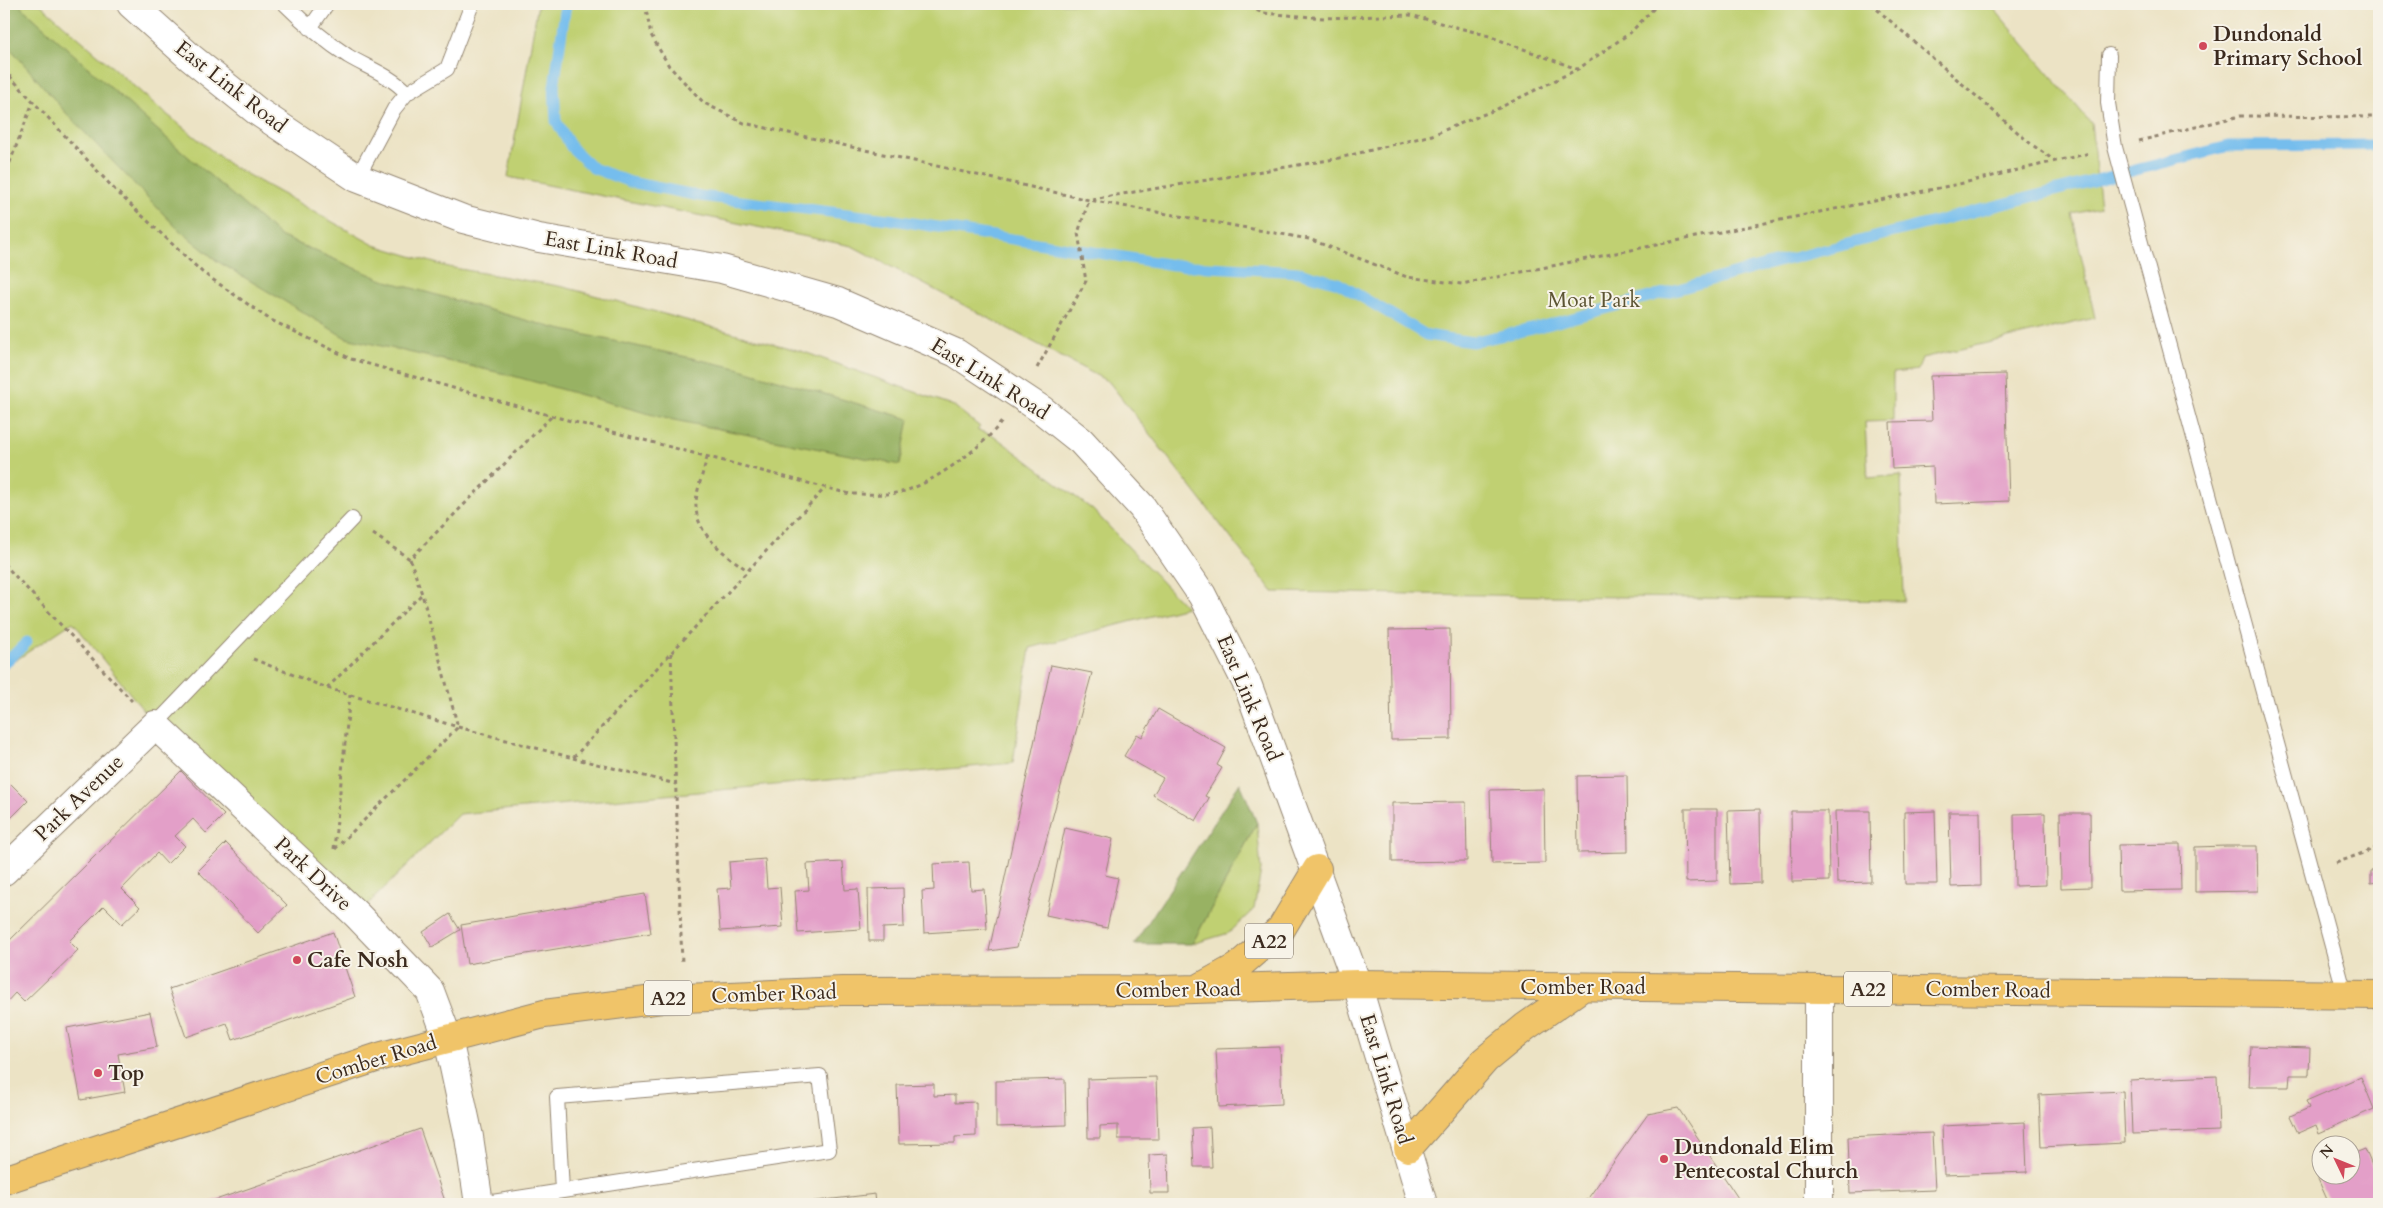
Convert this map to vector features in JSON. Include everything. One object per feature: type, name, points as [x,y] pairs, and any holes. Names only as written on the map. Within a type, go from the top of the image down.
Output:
[{"type":"highway","name":"A22","points":[[1198,989],[1237,968],[1281,929],[1317,869]]},
{"type":"highway","name":"Comber Road","points":[[4,1180],[382,1056],[544,1014],[683,998],[842,991],[1198,989],[1358,984],[1581,988],[2379,995]]},
{"type":"highway","points":[[1408,1148],[1485,1060],[1525,1027],[1581,988]]},
{"type":"street","name":"East Link Road","points":[[131,4],[191,58],[258,111],[358,178],[463,219],[539,238],[722,269],[838,302],[956,353],[1020,395],[1081,441],[1142,507],[1202,594],[1248,686],[1358,984],[1423,1204]]},
{"type":"street","name":"Park Avenue","points":[[4,871],[155,725]]},
{"type":"street","name":"Park Drive","points":[[155,725],[357,914],[430,991],[448,1039],[469,1137],[479,1204]]},
{"type":"street","points":[[1819,989],[1819,1204]]},
{"type":"lane","points":[[285,4],[310,28],[348,56],[396,81],[407,93]]},
{"type":"lane","points":[[310,28],[328,4]]},
{"type":"lane","points":[[358,178],[394,109],[407,93],[447,69],[472,4]]},
{"type":"lane","points":[[2109,55],[2108,103],[2115,147],[2345,994]]},
{"type":"lane","points":[[155,725],[352,519]]},
{"type":"lane","points":[[479,1204],[829,1150],[820,1076],[557,1097],[562,1191]]},
{"type":"path","points":[[645,4],[651,35],[669,66],[704,102],[744,123],[1089,200],[1309,239],[1408,277],[1462,284],[1959,184],[2240,116],[2379,116]]},
{"type":"path","points":[[1242,4],[1263,13],[1324,18],[1410,15],[1486,35],[1578,69]]},
{"type":"path","points":[[1089,200],[1335,159],[1432,135],[1497,109],[1578,69],[1630,33],[1658,4]]},
{"type":"path","points":[[1871,4],[2031,144],[2056,161]]},
{"type":"path","points":[[4,70],[116,191],[202,272],[269,319],[351,359],[552,416],[850,494],[897,493],[942,473],[993,435],[1041,364],[1086,281],[1078,233],[1089,200]]},
{"type":"path","points":[[4,178],[33,102]]},
{"type":"path","points":[[410,559],[552,416]]},
{"type":"path","points":[[708,457],[696,503],[702,529],[723,553],[747,570]]},
{"type":"path","points":[[573,758],[825,488]]},
{"type":"path","points":[[352,519],[410,559],[422,594],[458,728]]},
{"type":"path","points":[[4,564],[155,725]]},
{"type":"path","points":[[327,688],[422,594]]},
{"type":"path","points":[[227,649],[327,688],[458,728],[676,784]]},
{"type":"path","points":[[671,652],[683,998]]},
{"type":"path","points":[[334,850],[350,695]]},
{"type":"path","points":[[311,872],[458,728]]},
{"type":"path","points":[[2311,870],[2361,855],[2379,847]]},
{"type":"green space","points":[[4,4],[40,4],[159,108],[230,165],[374,245],[448,267],[564,287],[804,352],[954,406],[980,427],[977,430],[993,435],[1093,510],[1186,607],[1030,648],[1013,763],[459,814],[357,915],[155,725],[73,622],[4,668]]},
{"type":"green space","points":[[4,4],[18,4],[163,135],[280,236],[383,280],[554,328],[737,368],[909,419],[900,465],[664,418],[510,375],[346,338],[217,261],[177,228],[66,113],[4,41]]},
{"type":"green space","name":"Moat Park","points":[[538,4],[1990,4],[2091,123],[2100,208],[2072,214],[2095,318],[1922,358],[1918,370],[1893,373],[1893,421],[1865,422],[1868,478],[1901,475],[1904,601],[1273,592],[1109,382],[852,246],[508,177]]},
{"type":"green space","points":[[1240,783],[1257,823],[1192,944],[1134,944]]},
{"type":"green space","points":[[1257,823],[1261,870],[1254,909],[1229,933],[1192,944]]},
{"type":"building","points":[[2005,374],[2009,501],[1934,504],[1933,467],[1892,469],[1890,422],[1932,421],[1930,376]]},
{"type":"building","points":[[1450,629],[1451,739],[1391,740],[1389,630]]},
{"type":"building","points":[[1051,665],[1092,673],[1017,947],[989,951]]},
{"type":"building","points":[[1158,709],[1226,748],[1217,765],[1222,768],[1205,796],[1209,798],[1196,821],[1153,795],[1163,778],[1124,756],[1137,734],[1142,737]]},
{"type":"building","points":[[181,771],[224,815],[206,833],[193,819],[175,836],[185,846],[167,864],[157,853],[122,889],[140,907],[122,924],[104,906],[69,941],[78,950],[24,1002],[15,993],[4,1005],[4,946]]},
{"type":"building","points":[[1627,775],[1628,852],[1578,853],[1577,776]]},
{"type":"building","points":[[4,777],[28,801],[4,825]]},
{"type":"building","points":[[1544,789],[1545,863],[1492,864],[1490,790]]},
{"type":"building","points":[[1466,802],[1467,861],[1392,862],[1392,803]]},
{"type":"building","points":[[1685,809],[1717,809],[1717,881],[1686,882]]},
{"type":"building","points":[[1760,809],[1761,883],[1730,884],[1728,810]]},
{"type":"building","points":[[1791,811],[1828,811],[1829,881],[1792,882]]},
{"type":"building","points":[[1835,811],[1870,811],[1871,882],[1837,883]]},
{"type":"building","points":[[1935,811],[1937,884],[1905,884],[1904,812]]},
{"type":"building","points":[[1949,812],[1980,812],[1981,886],[1951,887]]},
{"type":"building","points":[[2045,813],[2046,885],[2015,886],[2014,814]]},
{"type":"building","points":[[2060,813],[2090,813],[2091,887],[2061,888]]},
{"type":"building","points":[[1065,828],[1113,839],[1105,875],[1118,878],[1107,928],[1046,915]]},
{"type":"building","points":[[226,843],[287,905],[258,933],[198,871]]},
{"type":"building","points":[[2180,844],[2181,890],[2119,891],[2118,845]]},
{"type":"building","points":[[2257,846],[2258,891],[2195,892],[2195,847]]},
{"type":"building","points":[[765,859],[767,888],[780,887],[783,927],[720,931],[717,889],[731,888],[729,862]]},
{"type":"building","points":[[843,862],[845,890],[858,889],[861,929],[798,933],[795,891],[809,890],[807,864]]},
{"type":"building","points":[[969,862],[971,890],[984,889],[987,929],[924,933],[922,891],[934,890],[933,864]]},
{"type":"building","points":[[2379,869],[2379,882],[2371,883],[2371,870]]},
{"type":"building","points":[[903,888],[904,927],[883,928],[883,941],[869,941],[868,889]]},
{"type":"building","points":[[645,894],[651,933],[467,964],[461,925]]},
{"type":"building","points":[[450,914],[460,930],[432,947],[423,932]]},
{"type":"building","name":"Cafe Nosh","points":[[333,932],[355,997],[233,1040],[227,1023],[186,1037],[169,989]]},
{"type":"building","name":"Top","points":[[150,1012],[157,1047],[118,1054],[125,1092],[81,1100],[67,1028]]},
{"type":"building","points":[[2251,1046],[2310,1048],[2309,1075],[2290,1075],[2289,1087],[2249,1087]]},
{"type":"building","points":[[1280,1047],[1282,1104],[1219,1107],[1216,1049]]},
{"type":"building","points":[[2217,1076],[2219,1131],[2132,1134],[2130,1080]]},
{"type":"building","points":[[1156,1077],[1158,1139],[1118,1139],[1118,1125],[1100,1126],[1100,1138],[1088,1138],[1087,1079]]},
{"type":"building","points":[[2361,1077],[2374,1109],[2319,1133],[2316,1125],[2298,1133],[2290,1116],[2309,1108],[2306,1101]]},
{"type":"building","points":[[1065,1079],[1066,1125],[996,1127],[996,1081]]},
{"type":"building","points":[[934,1084],[934,1096],[955,1095],[955,1103],[976,1102],[976,1136],[955,1137],[955,1143],[899,1144],[897,1085]]},
{"type":"building","points":[[2123,1091],[2125,1143],[2041,1147],[2039,1095]]},
{"type":"building","name":"Dundonald Elim Pentecostal Church","points":[[1678,1108],[1742,1204],[1584,1204],[1648,1114]]},
{"type":"building","points":[[2025,1122],[2027,1172],[1944,1175],[1942,1126]]},
{"type":"building","points":[[1210,1127],[1212,1167],[1194,1167],[1192,1128]]},
{"type":"building","points":[[420,1129],[446,1204],[204,1204]]},
{"type":"building","points":[[1932,1133],[1935,1190],[1850,1193],[1848,1137]]},
{"type":"building","points":[[2365,1149],[2379,1182],[2379,1204],[2329,1204],[2321,1186],[2360,1186],[2360,1151]]},
{"type":"building","points":[[1168,1154],[1169,1193],[1150,1193],[1149,1155]]},
{"type":"building","points":[[875,1194],[876,1204],[800,1204],[800,1203]]},
{"type":"waterway","points":[[566,4],[554,87],[556,121],[571,147],[593,168],[630,182],[700,196],[888,219],[1173,265],[1299,272],[1338,283],[1426,335],[1472,342],[1532,329],[1770,264],[2229,146],[2379,145]]},
{"type":"waterway","points":[[4,664],[27,642]]},
{"type":"place","name":"Dundonald Primary School","points":[[2203,46]]},
{"type":"place","name":"Cafe Nosh","points":[[297,960]]},
{"type":"place","name":"Top","points":[[98,1073]]},
{"type":"place","name":"Dundonald Elim Pentecostal Church","points":[[1664,1159]]}]
